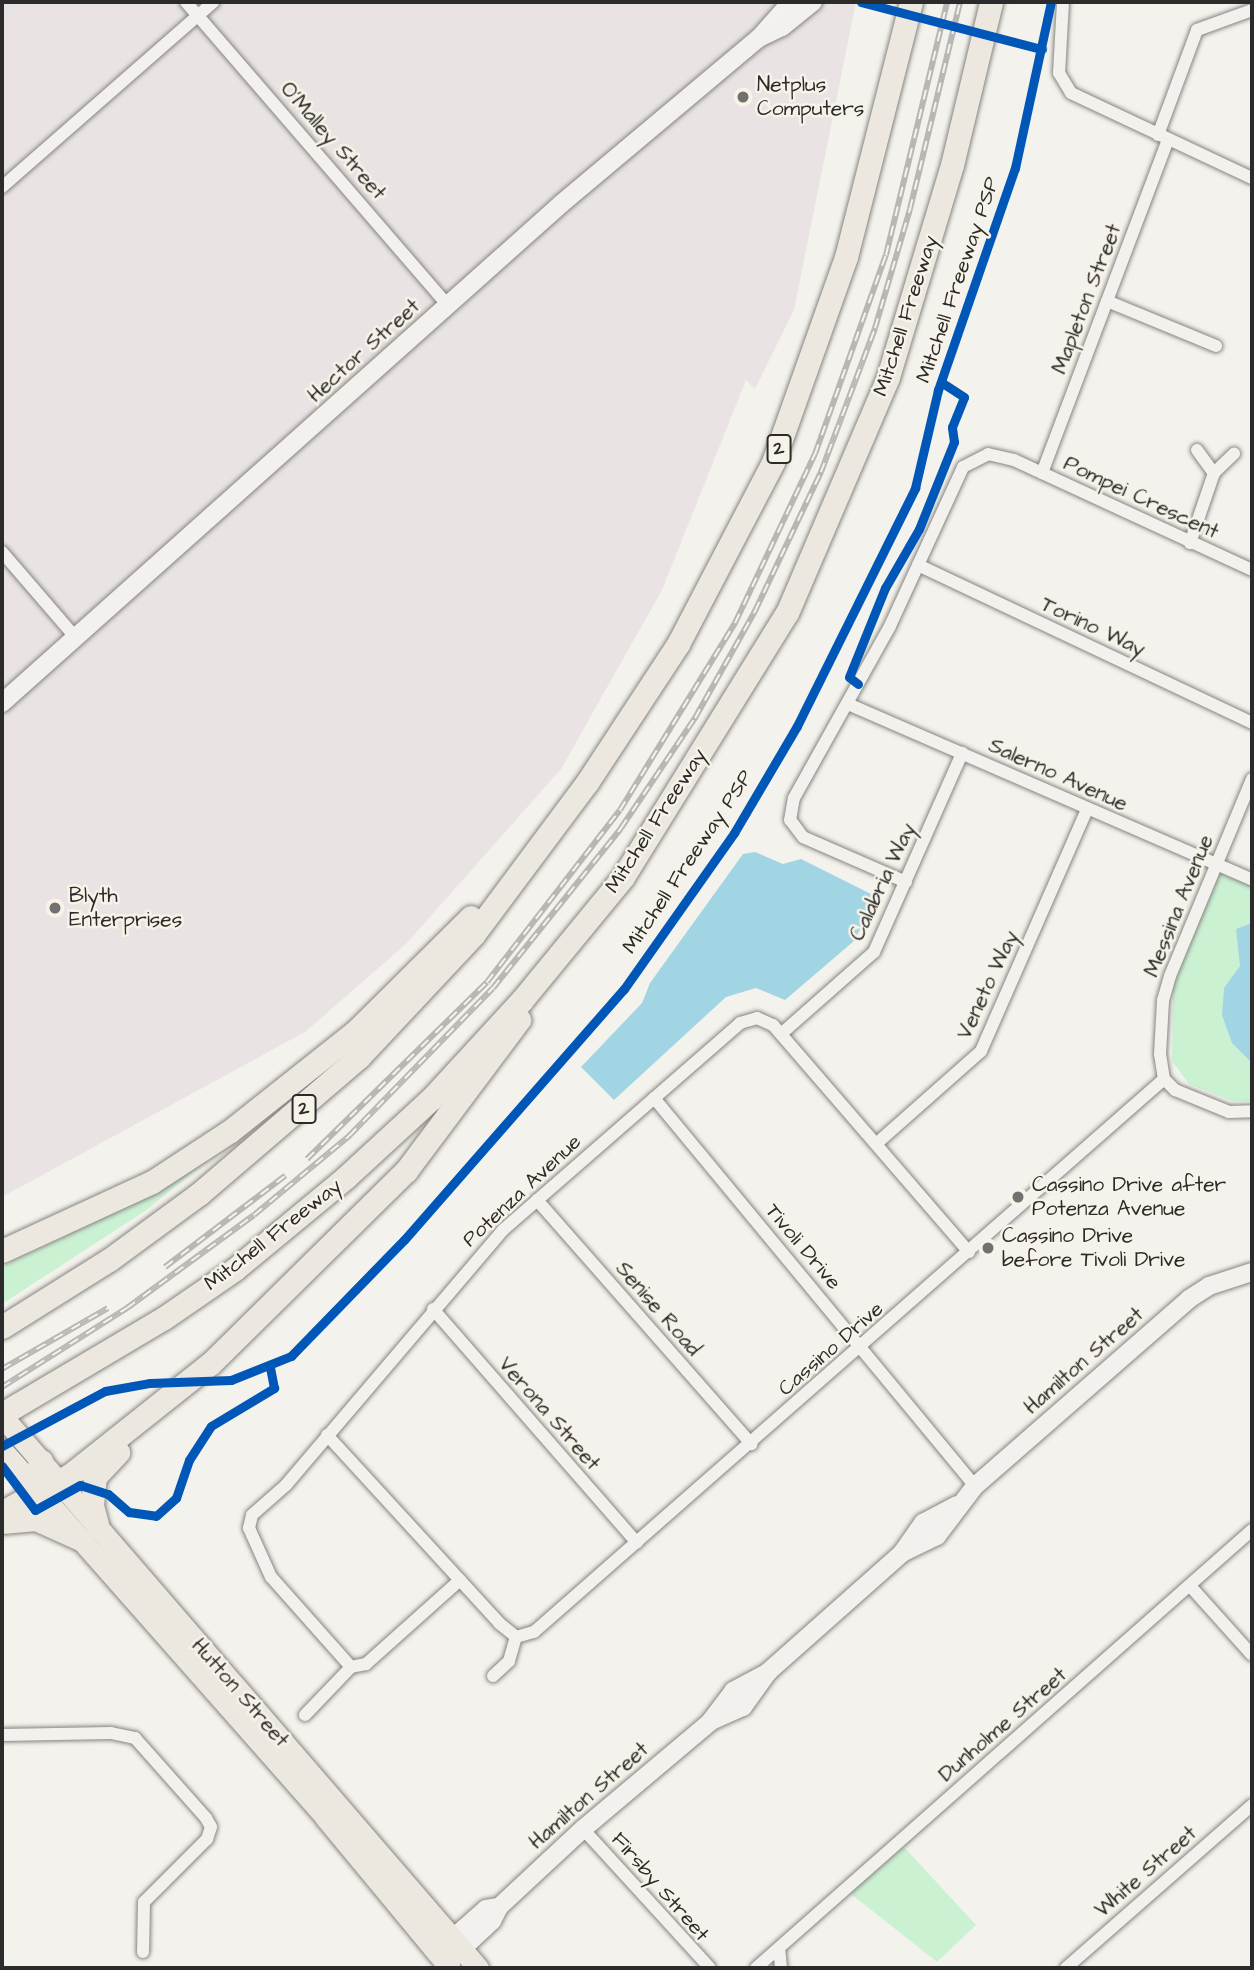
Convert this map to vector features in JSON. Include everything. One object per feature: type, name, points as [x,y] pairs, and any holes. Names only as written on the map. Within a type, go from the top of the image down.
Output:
[{"type":"highway","name":"2","points":[[2,1328],[108,1261],[298,1114],[419,997],[540,848],[678,644],[773,463],[846,257],[911,2]]},
{"type":"highway","name":"Mitchell Freeway","points":[[2,1415],[164,1318],[234,1269],[345,1178],[430,1099],[570,944],[623,877],[788,613],[892,364],[952,165],[990,2]]},
{"type":"highway","points":[[2,1251],[152,1182],[230,1131],[355,1032],[540,848]]},
{"type":"highway","points":[[2,1512],[36,1481],[132,1429],[211,1363],[406,1171],[485,1072],[570,944]]},
{"type":"highway","points":[[2,1522],[36,1519],[89,1532],[95,1477],[128,1442],[132,1429]]},
{"type":"main road","name":"Hector Street","points":[[2,702],[561,204],[760,38],[791,2]]},
{"type":"main road","name":"Hector Street","points":[[760,38],[782,27],[813,2]]},
{"type":"main road","name":"Hamilton Street","points":[[450,1955],[486,1909],[499,1907],[583,1829],[710,1722],[733,1691],[768,1672],[902,1553],[923,1523],[957,1505],[975,1486],[1189,1299],[1209,1286],[1252,1272]]},
{"type":"main road","name":"Hutton Street","points":[[2,1415],[24,1442],[36,1481]]},
{"type":"main road","name":"Hutton Street","points":[[3,1452],[89,1532],[325,1817],[450,1955],[478,1968]]},
{"type":"street","name":"O'Malley Street","points":[[186,2],[448,306]]},
{"type":"street","points":[[2,187],[213,2]]},
{"type":"street","points":[[1063,2],[1059,73],[1063,83],[1082,100],[1252,178]]},
{"type":"street","name":"Mapleton Street","points":[[1042,473],[1107,300],[1197,30],[1252,9]]},
{"type":"street","points":[[1107,300],[1216,346]]},
{"type":"street","points":[[1197,450],[1214,473]]},
{"type":"street","name":"Pompei Crescent","points":[[906,882],[803,837],[790,820],[794,798],[848,704],[918,565],[963,467],[988,454],[1014,460],[1252,570]]},
{"type":"street","points":[[1190,543],[1214,473],[1234,454]]},
{"type":"street","points":[[2,552],[76,638]]},
{"type":"street","name":"Torino Way","points":[[918,565],[1252,723]]},
{"type":"street","name":"Salerno Avenue","points":[[848,704],[1252,880]]},
{"type":"street","name":"Calabria Way","points":[[781,1034],[874,952],[962,753]]},
{"type":"street","name":"Messina Avenue","points":[[1164,1079],[1160,1054],[1163,1001],[1252,779]]},
{"type":"street","name":"Veneto Way","points":[[876,1144],[981,1051],[1087,810]]},
{"type":"street","name":"Potenza Avenue","points":[[351,1667],[271,1577],[249,1528],[252,1514],[286,1485],[433,1309],[503,1230],[740,1023],[757,1018],[781,1034],[969,1252]]},
{"type":"street","points":[[1164,1079],[1198,1101],[1229,1112],[1252,1111]]},
{"type":"street","name":"Cassino Drive","points":[[516,1637],[534,1633],[862,1348],[1164,1079]]},
{"type":"street","name":"Tivoli Drive","points":[[654,1098],[975,1486]]},
{"type":"street","name":"Senise Road","points":[[537,1200],[751,1444]]},
{"type":"street","name":"Verona Street","points":[[433,1309],[637,1543]]},
{"type":"street","points":[[327,1434],[460,1580],[516,1637],[509,1661],[493,1676]]},
{"type":"street","name":"Dunholme Street","points":[[755,1968],[1191,1587],[1252,1530]]},
{"type":"street","points":[[305,1715],[351,1667],[366,1664],[460,1580]]},
{"type":"street","points":[[1191,1587],[1252,1655]]},
{"type":"street","points":[[2,1735],[111,1733],[135,1738],[206,1818],[211,1827],[207,1839],[144,1902],[143,1952]]},
{"type":"street","name":"White Street","points":[[1066,1968],[1252,1804]]},
{"type":"street","name":"Firsby Street","points":[[583,1829],[710,1968]]},
{"type":"street","points":[[779,1948],[781,1968]]},
{"type":"shaded area","points":[[2,2],[856,2],[794,310],[755,389],[746,380],[662,590],[561,769],[406,944],[305,1032],[2,1197]]},
{"type":"green space","points":[[1221,867],[1252,881],[1252,1101],[1232,1101],[1189,1084],[1172,1061],[1173,985]]},
{"type":"green space","points":[[223,1148],[145,1211],[2,1304],[2,1267],[139,1200]]},
{"type":"green space","points":[[904,1847],[976,1925],[937,1962],[850,1893]]},
{"type":"water","points":[[755,852],[783,864],[801,859],[877,897],[854,941],[785,1000],[756,988],[726,997],[614,1100],[581,1067],[642,1003],[650,983],[743,854]]},
{"type":"water","points":[[1252,923],[1252,1063],[1232,1043],[1222,1015],[1224,988],[1240,966],[1236,929]]},
{"type":"railway","points":[[307,1159],[487,982],[620,810],[735,623],[815,454],[886,255],[947,2]]},
{"type":"railway","points":[[2,1387],[127,1308],[254,1215],[349,1136],[493,988],[621,828],[695,718],[755,611],[821,472],[875,328],[910,209],[960,2]]},
{"type":"railway","points":[[165,1267],[285,1176]]},
{"type":"railway","points":[[2,1369],[108,1308]]},
{"type":"cycle path","points":[[861,2],[1042,49]]},
{"type":"cycle path","name":"Mitchell Freeway PSP","points":[[2,1446],[105,1391],[150,1383],[231,1380],[291,1356],[404,1240],[624,989],[734,833],[797,726],[915,488],[938,390],[1015,168],[1051,2]]},
{"type":"cycle path","name":"Mitchell Freeway PSP","points":[[858,684],[849,677],[885,588],[919,529],[954,442],[952,427],[964,397],[941,382]]},
{"type":"cycle path","points":[[2,1466],[35,1510],[80,1485],[108,1494],[129,1512],[156,1516],[176,1498],[189,1460],[211,1426],[274,1388],[270,1367]]},
{"type":"place","name":"Netplus Computers","points":[[743,97]]},
{"type":"place","name":"Blyth Enterprises","points":[[55,908]]},
{"type":"place","name":"Cassino Drive after Potenza Avenue","points":[[1018,1197]]},
{"type":"place","name":"Cassino Drive before Tivoli Drive","points":[[988,1248]]}]
